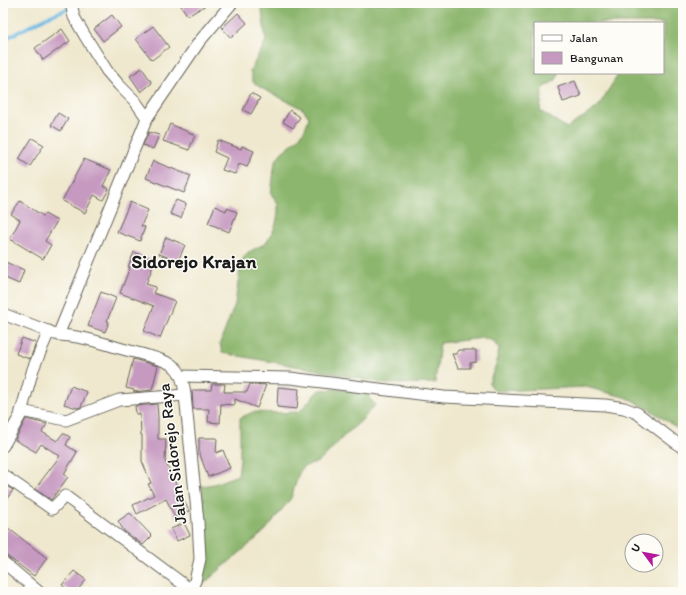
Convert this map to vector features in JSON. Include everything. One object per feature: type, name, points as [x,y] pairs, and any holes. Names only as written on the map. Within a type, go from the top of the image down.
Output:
[{"type":"street","points":[[71,3],[74,17],[107,71],[135,101],[146,118]]},
{"type":"street","points":[[3,446],[20,416],[33,370],[58,329],[146,118],[199,42],[232,3]]},
{"type":"street","name":"Jalan Sidorejo Raya","points":[[3,314],[150,357],[172,365],[181,376],[184,384],[198,521],[200,559],[191,591]]},
{"type":"street","points":[[181,376],[290,378],[444,397],[612,406],[624,408],[637,413],[683,448]]},
{"type":"street","points":[[21,411],[66,420],[119,400],[185,395]]},
{"type":"street","points":[[3,475],[52,509],[65,496],[191,591]]},
{"type":"street","points":[[3,562],[39,592]]},
{"type":"green space","points":[[261,3],[683,3],[683,432],[649,409],[628,398],[586,387],[495,391],[489,383],[497,362],[499,349],[493,341],[483,338],[440,343],[435,383],[386,384],[222,353],[220,343],[235,304],[241,262],[247,253],[266,243],[276,224],[278,203],[271,194],[275,162],[281,153],[299,138],[305,129],[309,117],[303,109],[261,88],[253,82],[250,71],[266,41]],"holes":[[[534,22],[664,22],[664,74],[618,74],[598,107],[567,128],[540,111],[543,88],[556,80],[559,74],[534,74]]]},
{"type":"green space","points":[[336,389],[366,394],[375,405],[362,420],[320,461],[303,467],[299,473],[291,498],[265,531],[202,585],[204,536],[202,486],[214,484],[238,475],[240,459],[240,418],[253,412],[299,412],[319,390]]},
{"type":"building","points":[[179,3],[209,3],[188,16]]},
{"type":"building","points":[[238,13],[247,23],[231,38],[222,28]]},
{"type":"building","points":[[112,15],[121,27],[103,41],[94,29]]},
{"type":"building","points":[[153,26],[169,47],[152,60],[136,39]]},
{"type":"building","points":[[62,29],[70,41],[43,60],[35,48]]},
{"type":"building","points":[[142,68],[152,83],[141,92],[130,76]]},
{"type":"building","points":[[575,81],[581,96],[563,102],[558,87]]},
{"type":"building","points":[[251,93],[260,98],[251,114],[243,110]]},
{"type":"building","points":[[290,110],[300,117],[293,128],[283,122]]},
{"type":"building","points":[[58,113],[68,119],[61,131],[51,125]]},
{"type":"building","points":[[170,124],[195,135],[189,150],[163,141]]},
{"type":"building","points":[[149,132],[159,135],[153,149],[143,145]]},
{"type":"building","points":[[32,138],[44,145],[30,166],[19,159]]},
{"type":"building","points":[[218,140],[241,149],[242,146],[254,151],[247,167],[239,164],[235,174],[222,170],[227,158],[214,152]]},
{"type":"building","points":[[84,159],[111,170],[103,186],[109,189],[103,200],[94,195],[85,213],[62,201]]},
{"type":"building","points":[[153,161],[191,176],[184,193],[146,178]]},
{"type":"building","points":[[176,200],[186,204],[181,218],[170,214]]},
{"type":"building","points":[[20,201],[43,216],[45,214],[57,221],[45,241],[51,245],[43,259],[10,239],[20,220],[11,214]]},
{"type":"building","points":[[130,202],[148,210],[141,226],[145,227],[140,241],[117,232]]},
{"type":"building","points":[[215,206],[226,211],[227,208],[237,212],[229,232],[208,223]]},
{"type":"building","points":[[166,237],[185,245],[178,261],[159,254]]},
{"type":"building","points":[[134,252],[155,261],[146,284],[156,287],[153,293],[175,301],[160,338],[144,331],[154,306],[120,293]]},
{"type":"building","points":[[3,261],[24,270],[19,284],[3,277]]},
{"type":"building","points":[[101,292],[116,298],[107,321],[109,322],[105,332],[88,326]]},
{"type":"building","points":[[22,338],[36,343],[30,359],[16,354]]},
{"type":"building","points":[[458,350],[476,350],[476,362],[470,363],[470,368],[458,368],[452,354],[456,354]]},
{"type":"building","points":[[133,359],[158,366],[152,390],[134,392],[134,390],[126,388]]},
{"type":"building","points":[[212,384],[225,384],[224,392],[247,392],[250,384],[266,385],[257,408],[235,399],[235,405],[221,404],[220,423],[208,422],[209,409],[193,409],[192,390],[211,390]]},
{"type":"building","points":[[71,386],[87,392],[81,407],[77,408],[64,404]]},
{"type":"building","points":[[278,387],[299,389],[297,409],[277,407]]},
{"type":"building","points":[[157,404],[158,439],[166,439],[165,461],[189,511],[175,517],[166,499],[137,514],[133,505],[154,495],[148,484],[151,483],[142,461],[140,414],[136,414],[135,406]]},
{"type":"building","points":[[26,419],[47,424],[42,432],[57,441],[63,433],[70,437],[66,445],[77,452],[64,474],[68,477],[51,500],[35,489],[60,456],[41,444],[36,452],[15,440]]},
{"type":"building","points":[[199,438],[217,438],[216,453],[223,450],[230,468],[208,477],[199,452]]},
{"type":"building","points":[[3,484],[13,490],[3,504]]},
{"type":"building","points":[[130,513],[152,536],[143,545],[124,531],[118,521]]},
{"type":"building","points":[[184,523],[190,535],[177,541],[171,529]]},
{"type":"building","points":[[8,528],[47,558],[34,576],[3,553],[3,534]]},
{"type":"building","points":[[74,571],[86,580],[76,592],[70,592],[62,585]]},
{"type":"waterway","points":[[3,40],[47,17],[82,3]]},
{"type":"district","name":"Sidorejo Krajan","points":[[194,261]]}]
